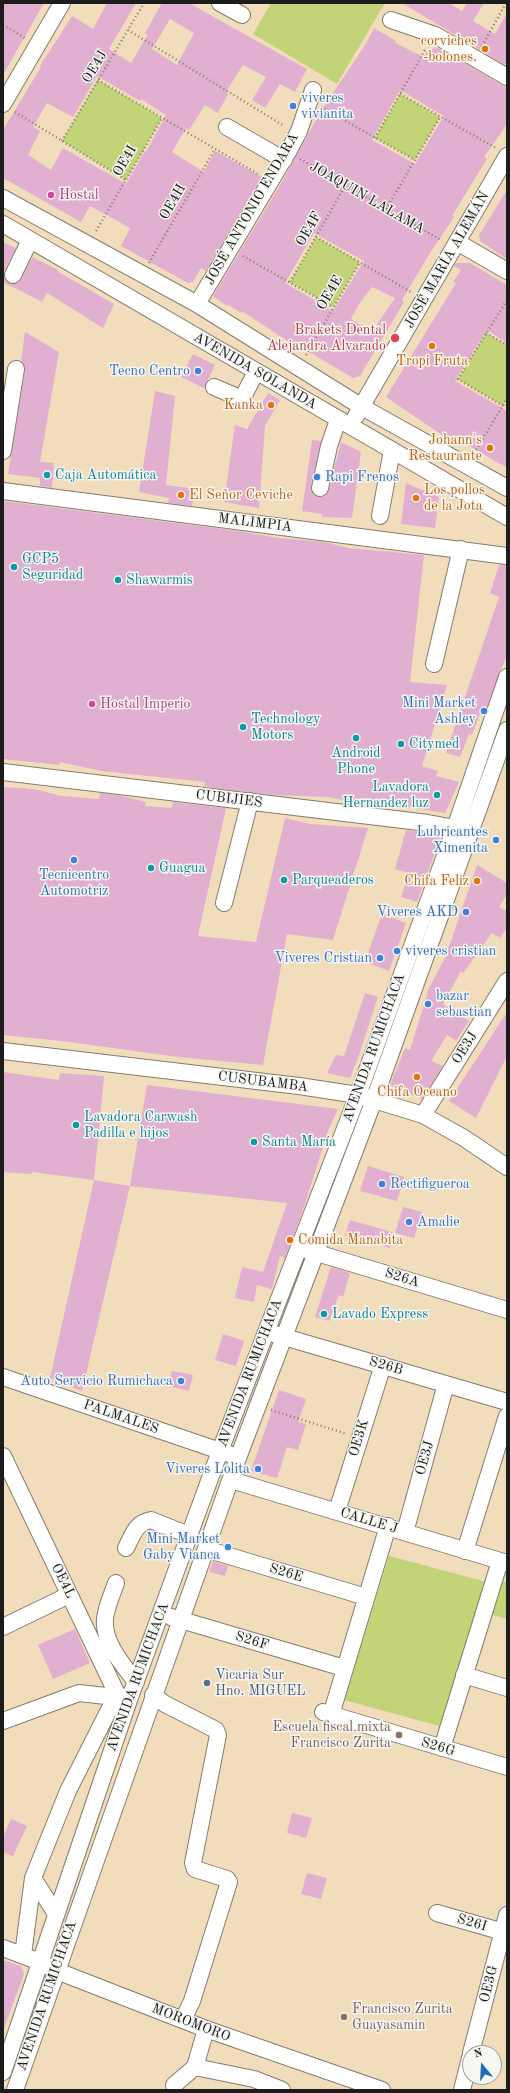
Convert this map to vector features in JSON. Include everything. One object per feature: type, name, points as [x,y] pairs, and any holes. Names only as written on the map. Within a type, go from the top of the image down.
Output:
[{"type":"street","points":[[7,107],[62,3]]},
{"type":"street","points":[[220,3],[242,15]]},
{"type":"street","points":[[391,20],[435,35],[507,77]]},
{"type":"street","name":"JOSÉ ANTONIO ENDARA","points":[[197,304],[291,159],[313,90]]},
{"type":"street","points":[[227,127],[291,159]]},
{"type":"street","name":"JOSÉ MARÍA ALEMÁN","points":[[320,488],[329,446],[344,423],[362,407],[450,242],[502,152]]},
{"type":"street","name":"AVENIDA SOLANDA","points":[[3,198],[197,304],[362,407],[507,488]]},
{"type":"street","name":"AVENIDA SOLANDA","points":[[3,224],[344,423],[507,516]]},
{"type":"street","points":[[13,275],[30,240]]},
{"type":"street","points":[[450,242],[507,271]]},
{"type":"street","points":[[3,451],[16,369]]},
{"type":"street","points":[[214,387],[240,398],[244,395],[256,372]]},
{"type":"street","points":[[380,516],[392,450]]},
{"type":"street","name":"MALIMPIA","points":[[3,491],[507,556]]},
{"type":"street","points":[[434,664],[461,549]]},
{"type":"street","name":"AVENIDA RUMICHACA","points":[[4,2069],[56,1914],[120,1697],[136,1682],[220,1451],[298,1246],[358,1095],[455,828],[507,678]]},
{"type":"street","name":"AVENIDA RUMICHACA","points":[[15,2090],[153,1695],[238,1458],[374,1100],[507,730]]},
{"type":"street","name":"CUBIJIES","points":[[3,772],[428,823],[455,828]]},
{"type":"street","points":[[224,903],[250,801]]},
{"type":"street","name":"OE3J","points":[[423,1115],[507,981]]},
{"type":"street","name":"CUSUBAMBA","points":[[3,1052],[299,1086],[358,1095],[423,1115],[464,1138],[507,1167]]},
{"type":"street","name":"S26A","points":[[298,1246],[316,1253],[507,1310]]},
{"type":"street","name":"S26B","points":[[266,1330],[283,1337],[507,1402]]},
{"type":"street","name":"OE3K","points":[[337,1510],[383,1365]]},
{"type":"street","name":"PALMALES","points":[[3,1377],[238,1458]]},
{"type":"street","name":"OE3J","points":[[405,1532],[446,1384]]},
{"type":"street","points":[[466,1551],[507,1416]]},
{"type":"street","name":"OE4L","points":[[5,1465],[120,1697]]},
{"type":"street","name":"CALLE J","points":[[231,1480],[337,1510],[503,1562]]},
{"type":"street","points":[[126,1548],[137,1526],[145,1521],[151,1520],[189,1535]]},
{"type":"street","points":[[344,1668],[388,1526]]},
{"type":"street","name":"S26E","points":[[206,1549],[366,1597]]},
{"type":"street","points":[[442,1748],[464,1675],[503,1562]]},
{"type":"street","points":[[116,1583],[105,1620],[108,1638],[120,1661],[136,1682]]},
{"type":"street","points":[[3,1627],[70,1595]]},
{"type":"street","name":"S26F","points":[[160,1613],[344,1668]]},
{"type":"street","name":"S26G","points":[[344,1668],[327,1714],[507,1767]]},
{"type":"street","points":[[464,1675],[507,1688]]},
{"type":"street","points":[[3,1721],[79,1693],[120,1697],[68,1791],[33,1878],[23,1955]]},
{"type":"street","points":[[153,1695],[165,1704],[216,1730],[218,1734],[193,1863],[195,1869],[226,1879],[229,1882],[192,2001],[183,2020]]},
{"type":"street","points":[[33,1878],[56,1914]]},
{"type":"street","name":"S26I","points":[[437,1913],[505,1932]]},
{"type":"street","name":"OE3G","points":[[473,2045],[505,1932],[507,1915]]},
{"type":"street","name":"MOROMORO","points":[[3,1948],[40,1962],[57,1972],[206,2029],[382,2090]]},
{"type":"street","points":[[174,2085],[195,2067],[206,2029]]},
{"type":"street","points":[[195,2067],[254,2079],[282,2090]]},
{"type":"path","name":"OE4J","points":[[62,141],[144,3]]},
{"type":"path","points":[[478,52],[506,3]]},
{"type":"path","points":[[3,25],[27,39]]},
{"type":"path","points":[[128,30],[285,127]]},
{"type":"path","points":[[375,138],[426,47]]},
{"type":"path","points":[[98,80],[263,177]]},
{"type":"path","points":[[400,94],[502,152]]},
{"type":"path","points":[[7,107],[126,180]]},
{"type":"path","points":[[321,107],[415,160]]},
{"type":"path","points":[[386,209],[440,117]]},
{"type":"path","name":"OE4I","points":[[94,234],[162,118]]},
{"type":"path","name":"OE4H","points":[[148,265],[215,149]]},
{"type":"path","name":"JOAQUIN LALAMA","points":[[291,159],[450,242]]},
{"type":"path","name":"OE4F","points":[[290,282],[345,186]]},
{"type":"path","points":[[316,237],[412,293]]},
{"type":"path","points":[[242,255],[333,307]]},
{"type":"path","name":"OE4E","points":[[306,355],[360,262]]},
{"type":"path","points":[[503,406],[458,379],[507,300]]},
{"type":"path","points":[[486,333],[507,345]]},
{"type":"path","points":[[473,455],[507,399]]},
{"type":"path","points":[[258,1406],[359,1438]]},
{"type":"green space","points":[[271,3],[385,3],[337,84],[253,34]]},
{"type":"green space","points":[[98,80],[162,118],[126,180],[62,141]]},
{"type":"green space","points":[[400,94],[440,117],[415,160],[375,138]]},
{"type":"green space","points":[[316,237],[360,262],[333,307],[290,282]]},
{"type":"green space","points":[[486,333],[507,345],[507,399],[503,406],[458,379]]},
{"type":"green space","points":[[389,1556],[487,1582],[443,1727],[344,1700]]},
{"type":"green space","points":[[499,1580],[507,1582],[507,1619],[489,1614]]},
{"type":"building","points":[[3,3],[44,3],[3,75]]},
{"type":"building","points":[[107,3],[136,3],[109,49],[131,63],[148,34],[145,33],[162,3],[189,3],[307,69],[295,92],[280,84],[265,108],[252,100],[266,77],[243,65],[226,92],[228,94],[218,113],[205,105],[189,130],[186,128],[172,152],[204,172],[215,151],[262,177],[206,271],[201,268],[193,282],[188,283],[121,246],[130,228],[90,206],[81,222],[3,178],[3,130],[41,67],[40,66],[72,16],[93,29]],"holes":[[[170,19],[194,33],[177,65],[152,49]],[[97,76],[140,101],[141,99],[166,115],[146,152],[145,151],[126,184],[63,148],[51,170],[28,155],[40,131],[33,127],[47,103],[73,117]]]},
{"type":"building","points":[[402,3],[449,3],[462,11],[467,3],[484,3],[473,21],[495,34],[507,13],[507,62],[505,65]]},
{"type":"building","points":[[374,28],[396,41],[395,43],[424,57],[429,49],[439,48],[507,88],[507,124],[484,157],[487,159],[452,216],[454,217],[430,253],[402,300],[404,302],[360,376],[353,378],[299,346],[298,348],[242,311],[241,313],[227,304],[227,306],[213,296],[279,187],[321,111],[367,42]],"holes":[[[400,90],[444,116],[415,164],[372,140]],[[314,233],[364,261],[333,311],[285,283]],[[372,287],[395,298],[372,332],[351,319],[359,304]]]},
{"type":"building","points":[[507,190],[507,259],[480,241],[479,235]]},
{"type":"building","points":[[3,242],[16,248],[4,271],[5,281],[13,284],[19,283],[32,257],[58,270],[57,271],[114,304],[103,328],[47,293],[42,302],[3,282]]},
{"type":"building","points":[[456,263],[470,263],[507,285],[507,343],[487,330],[455,381],[507,411],[507,468],[461,441],[460,444],[439,433],[386,397],[456,283],[453,282],[461,270],[454,266]]},
{"type":"building","points":[[25,332],[59,352],[40,462],[54,463],[52,488],[40,486],[40,478],[8,474],[25,370],[21,361]]},
{"type":"building","name":"Tecno Centro","points":[[193,354],[215,365],[204,388],[181,377]]},
{"type":"building","points":[[155,391],[175,396],[166,485],[195,489],[192,506],[168,503],[169,498],[139,492]]},
{"type":"building","points":[[268,393],[280,400],[265,426],[259,508],[224,502],[235,425],[247,429]]},
{"type":"building","points":[[312,440],[321,441],[311,486],[313,495],[318,497],[323,497],[329,490],[341,442],[361,452],[352,518],[322,517],[322,514],[302,511]]},
{"type":"building","points":[[406,483],[439,497],[435,528],[401,524]]},
{"type":"building","points":[[3,501],[231,530],[279,538],[324,542],[349,548],[424,555],[410,682],[447,685],[422,766],[438,771],[436,776],[459,782],[445,813],[361,800],[361,803],[327,797],[272,795],[214,788],[204,786],[205,782],[101,771],[60,762],[59,765],[3,759]]},
{"type":"building","points":[[499,565],[507,565],[507,654],[484,716],[480,714],[472,735],[469,734],[460,757],[446,753],[499,597],[490,593]]},
{"type":"building","points":[[3,787],[33,789],[62,796],[99,799],[100,793],[118,795],[146,802],[145,806],[172,808],[173,802],[226,808],[198,936],[256,942],[285,818],[310,824],[368,828],[333,940],[287,934],[263,1065],[178,1057],[62,1041],[3,1035]]},
{"type":"building","points":[[406,830],[436,834],[440,839],[417,902],[401,897],[409,873],[395,869]]},
{"type":"building","points":[[477,865],[507,883],[507,894],[499,907],[507,911],[507,928],[500,938],[492,933],[463,973],[461,971],[443,1004],[469,1021],[456,1041],[447,1035],[431,1061],[443,1066],[422,1099],[390,1085],[405,1048],[410,1050],[429,988],[445,958]]},
{"type":"building","points":[[382,914],[406,923],[389,971],[365,962]]},
{"type":"building","points":[[365,993],[378,997],[350,1078],[327,1073],[336,1055],[344,1056]]},
{"type":"building","points":[[507,1012],[507,1056],[476,1118],[449,1101]]},
{"type":"building","points":[[3,1072],[59,1080],[60,1073],[104,1076],[94,1180],[32,1172],[31,1174],[3,1172]]},
{"type":"building","name":"Santa María","points":[[147,1085],[338,1109],[328,1131],[303,1210],[285,1258],[280,1256],[272,1289],[257,1285],[254,1302],[235,1298],[242,1267],[263,1272],[287,1203],[130,1186]]},
{"type":"building","name":"Rectifigueroa","points":[[368,1166],[404,1177],[397,1201],[360,1191]]},
{"type":"building","points":[[94,1180],[130,1186],[82,1391],[50,1378]]},
{"type":"building","name":"Amalie","points":[[403,1207],[422,1212],[414,1238],[395,1233]]},
{"type":"building","points":[[350,1220],[395,1233],[390,1248],[345,1235]]},
{"type":"building","points":[[331,1267],[350,1273],[343,1297],[339,1295],[329,1321],[315,1317]]},
{"type":"building","points":[[223,1334],[244,1341],[236,1366],[215,1360]]},
{"type":"building","name":"Auto Servicio Rumichaca","points":[[172,1371],[193,1375],[189,1391],[168,1386]]},
{"type":"building","points":[[279,1390],[306,1399],[298,1422],[306,1424],[298,1450],[287,1447],[277,1478],[251,1471]]},
{"type":"building","points":[[213,1561],[228,1566],[225,1576],[209,1572]]},
{"type":"building","points":[[75,1629],[90,1663],[53,1679],[38,1645]]},
{"type":"building","points":[[292,1813],[312,1818],[306,1838],[287,1833]]},
{"type":"building","points":[[11,1819],[27,1826],[13,1856],[3,1852],[3,1837]]},
{"type":"building","points":[[307,1873],[327,1878],[321,1899],[301,1894]]},
{"type":"building","points":[[3,1960],[21,1966],[24,1974],[4,2028]]},
{"type":"place","name":"corviches -bolones.","points":[[485,49]]},
{"type":"place","name":"viveres vivianita","points":[[293,106]]},
{"type":"place","name":"Hostal","points":[[51,195]]},
{"type":"place","name":"Brakets Dental Alejandra Alvarado","points":[[395,338]]},
{"type":"place","name":"Tropi Fruta","points":[[432,346]]},
{"type":"place","name":"Tecno Centro","points":[[198,371]]},
{"type":"place","name":"Kanka","points":[[271,405]]},
{"type":"place","name":"Johann's Restaurante","points":[[490,448]]},
{"type":"place","name":"Caja Automática","points":[[47,475]]},
{"type":"place","name":"Rapi Frenos","points":[[317,477]]},
{"type":"place","name":"El Señor Ceviche","points":[[181,495]]},
{"type":"place","name":"Los pollos de la Jota","points":[[416,498]]},
{"type":"place","name":"GCP5 Seguridad","points":[[14,567]]},
{"type":"place","name":"Shawarmis","points":[[118,580]]},
{"type":"place","name":"Hostal Imperio","points":[[92,704]]},
{"type":"place","name":"Mini Market Ashley","points":[[484,711]]},
{"type":"place","name":"Technology Motors","points":[[243,727]]},
{"type":"place","name":"Android Phone","points":[[356,738]]},
{"type":"place","name":"Citymed","points":[[401,744]]},
{"type":"place","name":"Lavadora Hernandez luz","points":[[437,795]]},
{"type":"place","name":"Lubricantes Ximenita","points":[[496,840]]},
{"type":"place","name":"Tecnicentro Automotriz","points":[[74,860]]},
{"type":"place","name":"Guagua","points":[[151,868]]},
{"type":"place","name":"Parqueaderos","points":[[284,880]]},
{"type":"place","name":"Chifa Feliz","points":[[477,881]]},
{"type":"place","name":"Viveres AKD","points":[[466,912]]},
{"type":"place","name":"viveres cristian","points":[[397,951]]},
{"type":"place","name":"Viveres Cristian","points":[[380,958]]},
{"type":"place","name":"bazar sebastian","points":[[428,1004]]},
{"type":"place","name":"Chifa Oceano","points":[[417,1077]]},
{"type":"place","name":"Lavadora Carwash Padilla e hijos","points":[[76,1125]]},
{"type":"place","name":"Santa María","points":[[254,1142]]},
{"type":"place","name":"Rectifigueroa","points":[[382,1184]]},
{"type":"place","name":"Amalie","points":[[409,1222]]},
{"type":"place","name":"Comida Manabita","points":[[290,1240]]},
{"type":"place","name":"Lavado Express","points":[[324,1314]]},
{"type":"place","name":"Auto Servicio Rumichaca","points":[[181,1381]]},
{"type":"place","name":"Viveres Lolita","points":[[258,1469]]},
{"type":"place","name":"Mini Market Gaby Vianca","points":[[228,1547]]},
{"type":"place","name":"Vicaria Sur Hno. MIGUEL","points":[[207,1683]]},
{"type":"place","name":"Escuela fiscal mixta Francisco Zurita","points":[[399,1735]]},
{"type":"place","name":"Francisco Zurita Guayasamin","points":[[344,2017]]}]
